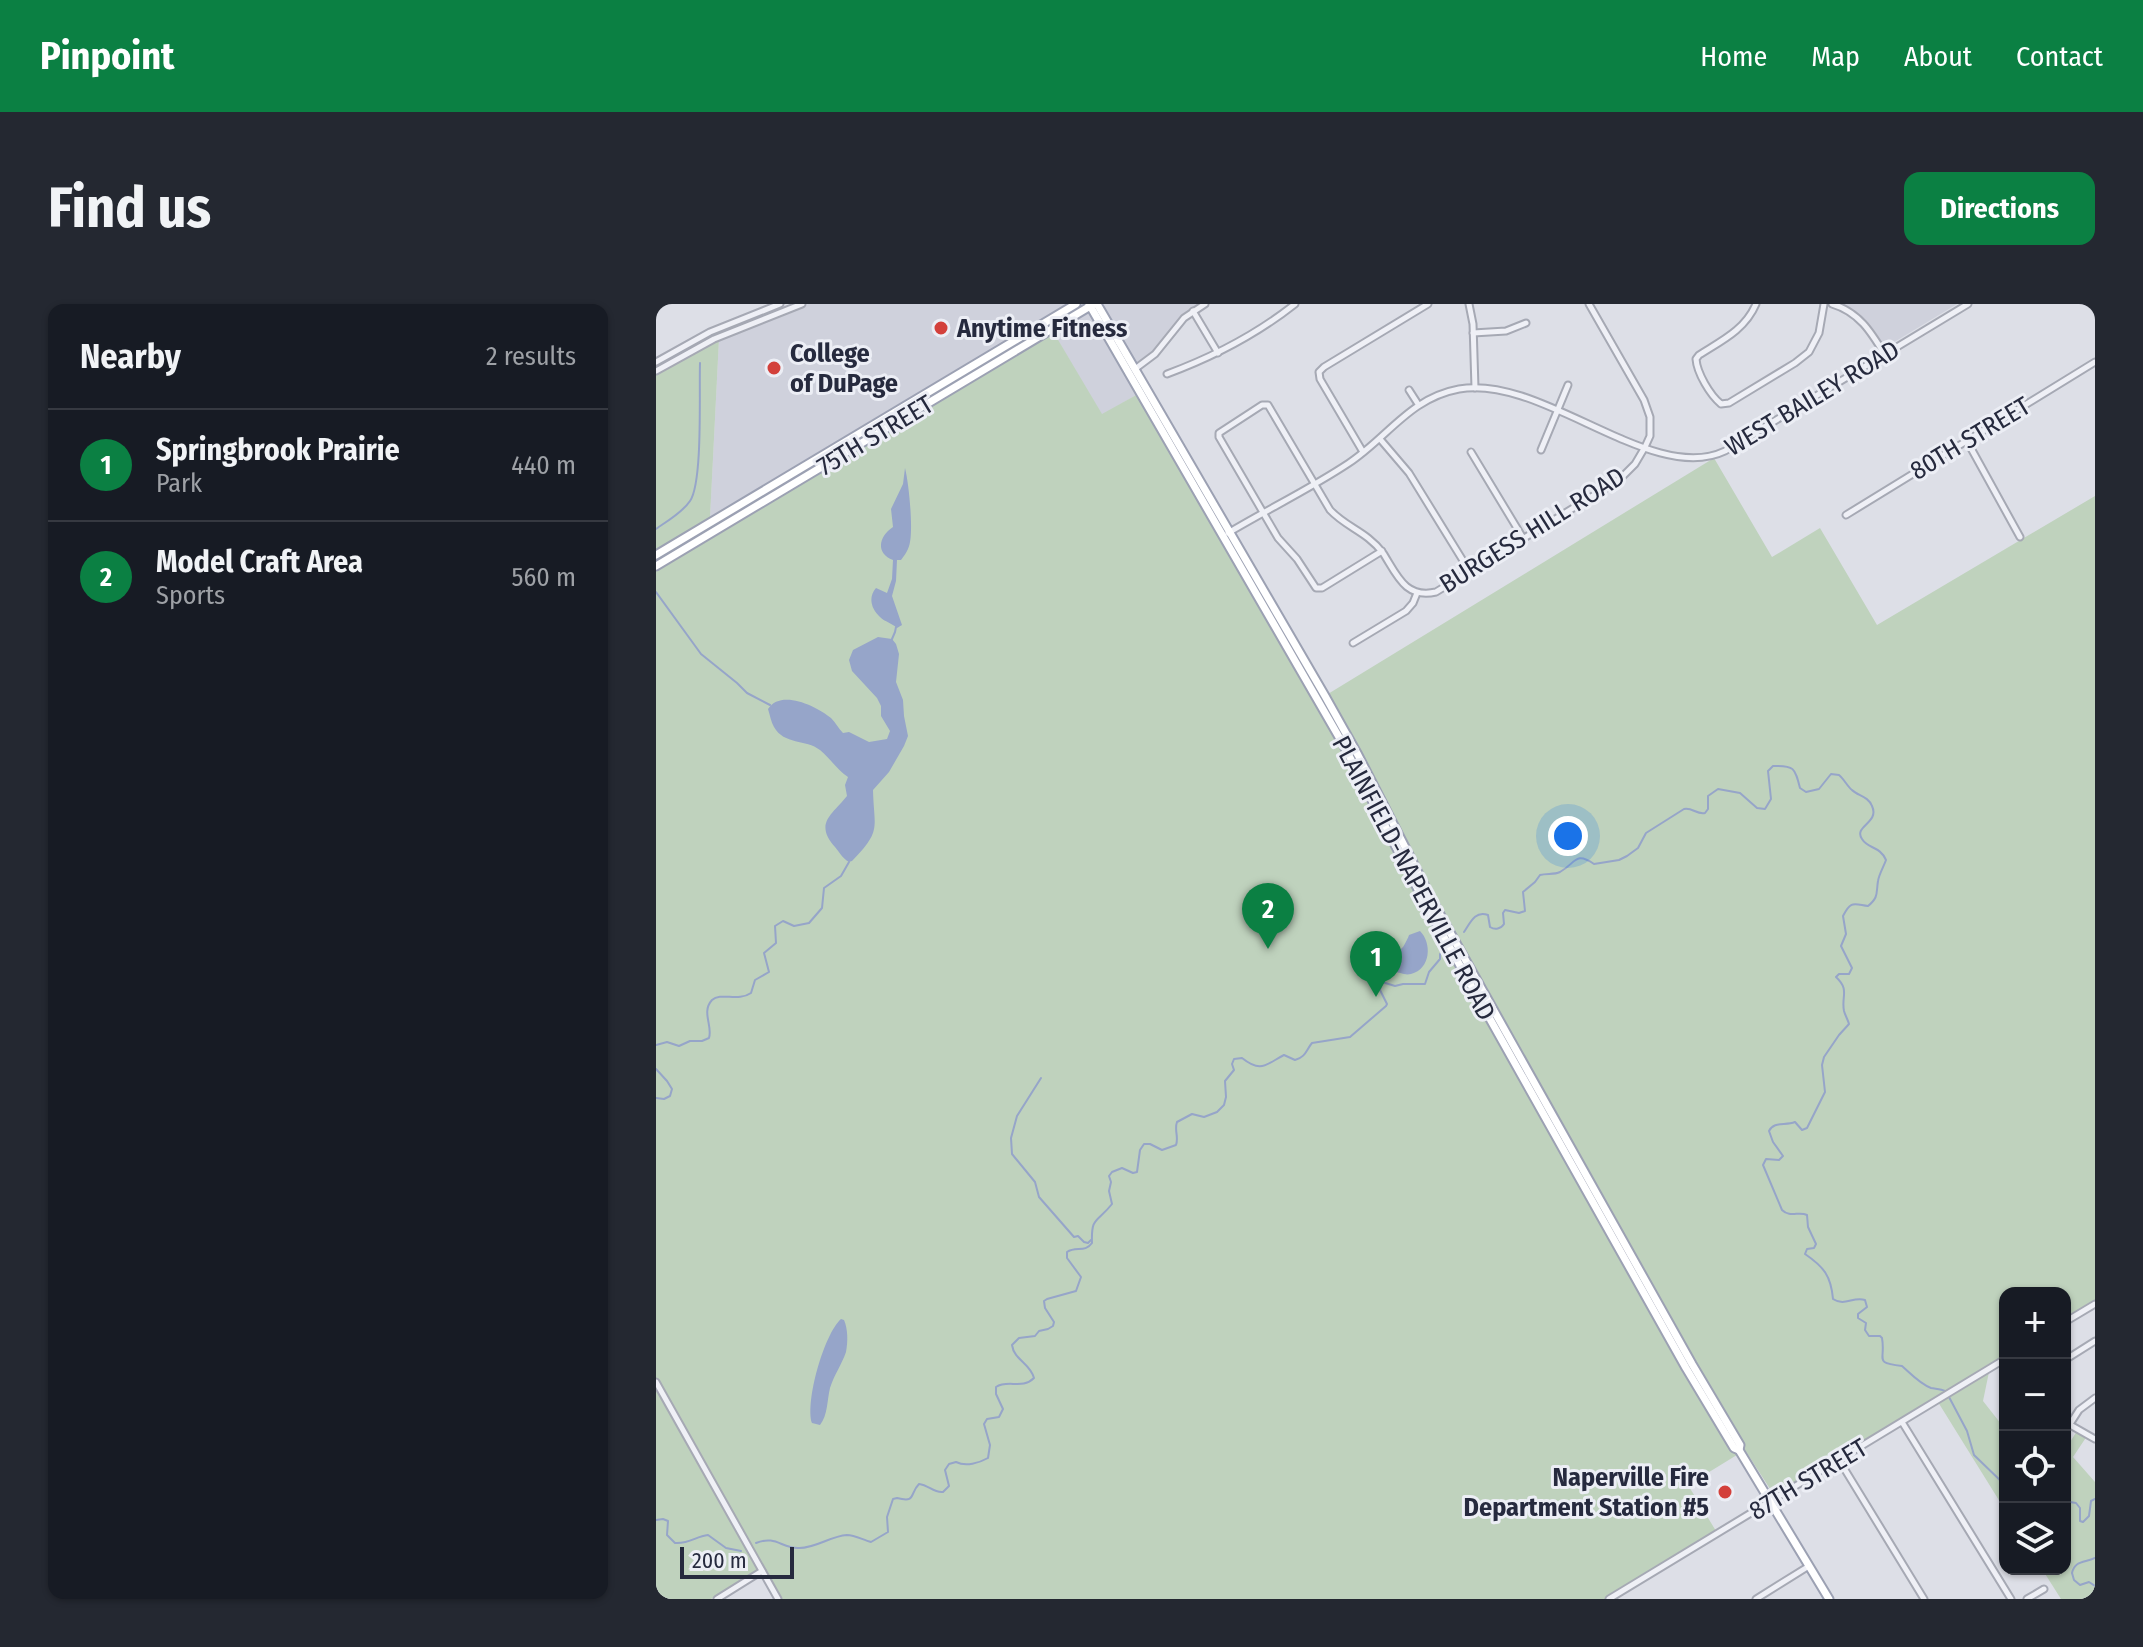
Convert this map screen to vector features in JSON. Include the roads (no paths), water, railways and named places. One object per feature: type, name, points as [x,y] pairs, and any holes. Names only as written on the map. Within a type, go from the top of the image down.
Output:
[{"type":"main road","name":"75TH STREET","points":[[656,555],[1076,304]]},
{"type":"main road","name":"75TH STREET","points":[[656,566],[1093,305]]},
{"type":"main road","name":"PLAINFIELD-NAPERVILLE ROAD","points":[[1093,305],[1135,369],[1226,534]]},
{"type":"main road","name":"PLAINFIELD-NAPERVILLE ROAD","points":[[1093,305],[1350,740],[1433,902],[1740,1445],[1739,1450],[1829,1599]]},
{"type":"street","points":[[656,362],[723,326],[780,304]]},
{"type":"street","points":[[656,371],[714,339],[802,304]]},
{"type":"street","points":[[1135,369],[1155,354],[1179,323],[1205,304]]},
{"type":"street","points":[[1167,374],[1218,353],[1295,304]]},
{"type":"street","points":[[1363,452],[1320,379],[1319,372],[1428,304]]},
{"type":"street","points":[[1469,304],[1475,388]]},
{"type":"street","points":[[1589,304],[1646,403],[1651,423],[1645,447]]},
{"type":"street","points":[[1756,304],[1740,328],[1696,359],[1696,366],[1720,404],[1729,403],[1804,357],[1817,339],[1824,304]]},
{"type":"street","points":[[1832,304],[1860,319],[1885,355]]},
{"type":"street","name":"WEST BAILEY ROAD","points":[[1226,534],[1314,484],[1380,439],[1418,404],[1446,392],[1475,388],[1508,391],[1645,447],[1666,454],[1704,457],[1721,454],[1968,304]]},
{"type":"street","points":[[1193,311],[1218,353]]},
{"type":"street","points":[[1473,333],[1506,331],[1526,323]]},
{"type":"street","name":"80TH STREET","points":[[1846,515],[2095,362]]},
{"type":"street","points":[[1541,450],[1568,385]]},
{"type":"street","points":[[1409,390],[1418,404]]},
{"type":"street","name":"BURGESS HILL ROAD","points":[[1264,513],[1219,435],[1262,405],[1269,406],[1333,514],[1366,534],[1407,587],[1417,593],[1436,592],[1619,480],[1635,464],[1645,447]]},
{"type":"street","points":[[1380,439],[1409,473],[1470,572]]},
{"type":"street","points":[[1967,441],[2020,537]]},
{"type":"street","points":[[1471,452],[1523,538]]},
{"type":"street","points":[[1264,513],[1278,538],[1317,589],[1382,551]]},
{"type":"street","points":[[1353,643],[1406,611],[1417,593]]},
{"type":"street","points":[[2071,1318],[2095,1304]]},
{"type":"street","points":[[2067,1359],[2095,1341]]},
{"type":"street","name":"87TH STREET","points":[[1609,1599],[1999,1363]]},
{"type":"street","points":[[656,1382],[778,1599]]},
{"type":"street","points":[[2071,1419],[2095,1398]]},
{"type":"street","points":[[1902,1422],[2011,1599]]},
{"type":"street","points":[[2071,1425],[2095,1439]]},
{"type":"street","points":[[1839,1460],[1924,1599]]},
{"type":"street","points":[[1756,1599],[1809,1566]]},
{"type":"street","points":[[717,1599],[762,1571]]},
{"type":"street","points":[[2027,1599],[2044,1589]]},
{"type":"water","points":[[905,468],[911,535],[907,552],[901,560],[897,560],[892,596],[902,625],[897,628],[877,614],[871,599],[876,588],[887,593],[892,579],[893,560],[883,553],[881,544],[893,527],[891,509],[903,484]]},
{"type":"water","points":[[878,637],[892,639],[896,644],[899,654],[896,682],[903,700],[908,736],[889,772],[873,790],[875,821],[872,835],[862,851],[849,862],[826,832],[831,814],[847,796],[845,785],[848,777],[820,750],[778,733],[768,709],[781,700],[799,702],[825,713],[843,733],[849,732],[869,742],[887,739],[890,731],[881,716],[881,706],[852,671],[849,660],[853,650]]},
{"type":"water","points":[[1420,931],[1428,955],[1418,971],[1376,976],[1366,973],[1365,967],[1369,963],[1399,951],[1409,935]]},
{"type":"water","points":[[841,1319],[847,1331],[846,1352],[832,1383],[820,1425],[812,1423],[811,1400],[828,1339]]},
{"type":"waterway","points":[[656,529],[683,509],[694,491],[699,456],[700,363]]},
{"type":"waterway","points":[[656,592],[701,654],[747,693],[770,705]]},
{"type":"waterway","points":[[892,639],[896,627]]},
{"type":"waterway","points":[[1464,932],[1473,918],[1480,914],[1488,915],[1490,927],[1496,929],[1504,924],[1505,910],[1525,911],[1523,892],[1540,875],[1560,872],[1579,858],[1594,864],[1619,860],[1638,848],[1646,833],[1684,809],[1705,813],[1708,796],[1718,789],[1740,793],[1757,808],[1765,809],[1771,799],[1768,771],[1773,766],[1792,769],[1800,788],[1806,792],[1819,789],[1831,774],[1839,775],[1852,790],[1868,800],[1873,816],[1860,835],[1886,860],[1874,900],[1868,906],[1851,905],[1843,916],[1846,934],[1841,946],[1852,968],[1849,974],[1836,977],[1844,990],[1843,1006],[1849,1024],[1824,1057],[1825,1092],[1807,1128],[1802,1130],[1795,1122],[1771,1128],[1769,1131],[1773,1142],[1783,1156],[1779,1160],[1766,1159],[1763,1165],[1782,1210],[1788,1214],[1807,1215],[1808,1227],[1816,1244],[1805,1254],[1825,1273],[1833,1299],[1841,1302],[1865,1300],[1867,1307],[1858,1314],[1858,1318],[1866,1323],[1865,1330],[1869,1336],[1882,1338],[1884,1362],[1902,1366],[1923,1384],[1945,1391]]},
{"type":"waterway","points":[[656,1045],[667,1042],[679,1046],[709,1038],[707,1009],[712,1000],[751,993],[755,980],[769,972],[764,953],[776,943],[775,926],[783,921],[794,926],[809,923],[822,908],[824,888],[841,876],[849,862]]},
{"type":"waterway","points":[[756,1543],[769,1540],[804,1548],[847,1535],[871,1542],[888,1532],[887,1517],[893,1499],[910,1498],[919,1484],[943,1492],[949,1486],[945,1470],[949,1464],[972,1464],[988,1458],[990,1445],[984,1424],[987,1419],[999,1417],[1003,1409],[996,1387],[1025,1383],[1034,1378],[1012,1345],[1019,1338],[1035,1336],[1039,1331],[1053,1326],[1044,1301],[1076,1291],[1081,1277],[1067,1258],[1067,1252],[1086,1248],[1092,1243],[1096,1220],[1112,1204],[1109,1191],[1112,1172],[1122,1168],[1137,1172],[1140,1150],[1144,1144],[1162,1150],[1176,1145],[1177,1122],[1192,1114],[1204,1117],[1217,1112],[1224,1105],[1225,1081],[1234,1070],[1234,1059],[1242,1058],[1259,1066],[1284,1055],[1295,1060],[1304,1055],[1312,1043],[1350,1037],[1386,1006],[1380,990],[1382,982],[1395,986],[1425,984],[1440,954]]},
{"type":"waterway","points":[[656,1069],[672,1089],[670,1096],[656,1098]]},
{"type":"waterway","points":[[1041,1078],[1017,1116],[1011,1138],[1012,1154],[1035,1182],[1039,1197],[1074,1237],[1078,1236],[1088,1243],[1091,1240]]},
{"type":"waterway","points":[[1949,1397],[1967,1431],[1974,1455],[1999,1479]]},
{"type":"waterway","points":[[2069,1503],[2076,1503],[2080,1508],[2080,1521],[2083,1522],[2089,1516],[2091,1501],[2095,1499]]},
{"type":"waterway","points":[[656,1520],[668,1521],[667,1535],[675,1543],[708,1535],[726,1548],[741,1551]]},
{"type":"waterway","points":[[2095,1558],[2078,1564],[2072,1573],[2080,1585],[2089,1582],[2095,1586]]},
{"type":"place","name":"Anytime Fitness","points":[[941,328]]},
{"type":"place","name":"College of DuPage","points":[[774,368]]},
{"type":"place","name":"Model Craft Area","points":[[1268,949]]},
{"type":"place","name":"Springbrook Prairie","points":[[1376,997]]},
{"type":"place","name":"Naperville Fire Department Station #5","points":[[1725,1492]]}]
